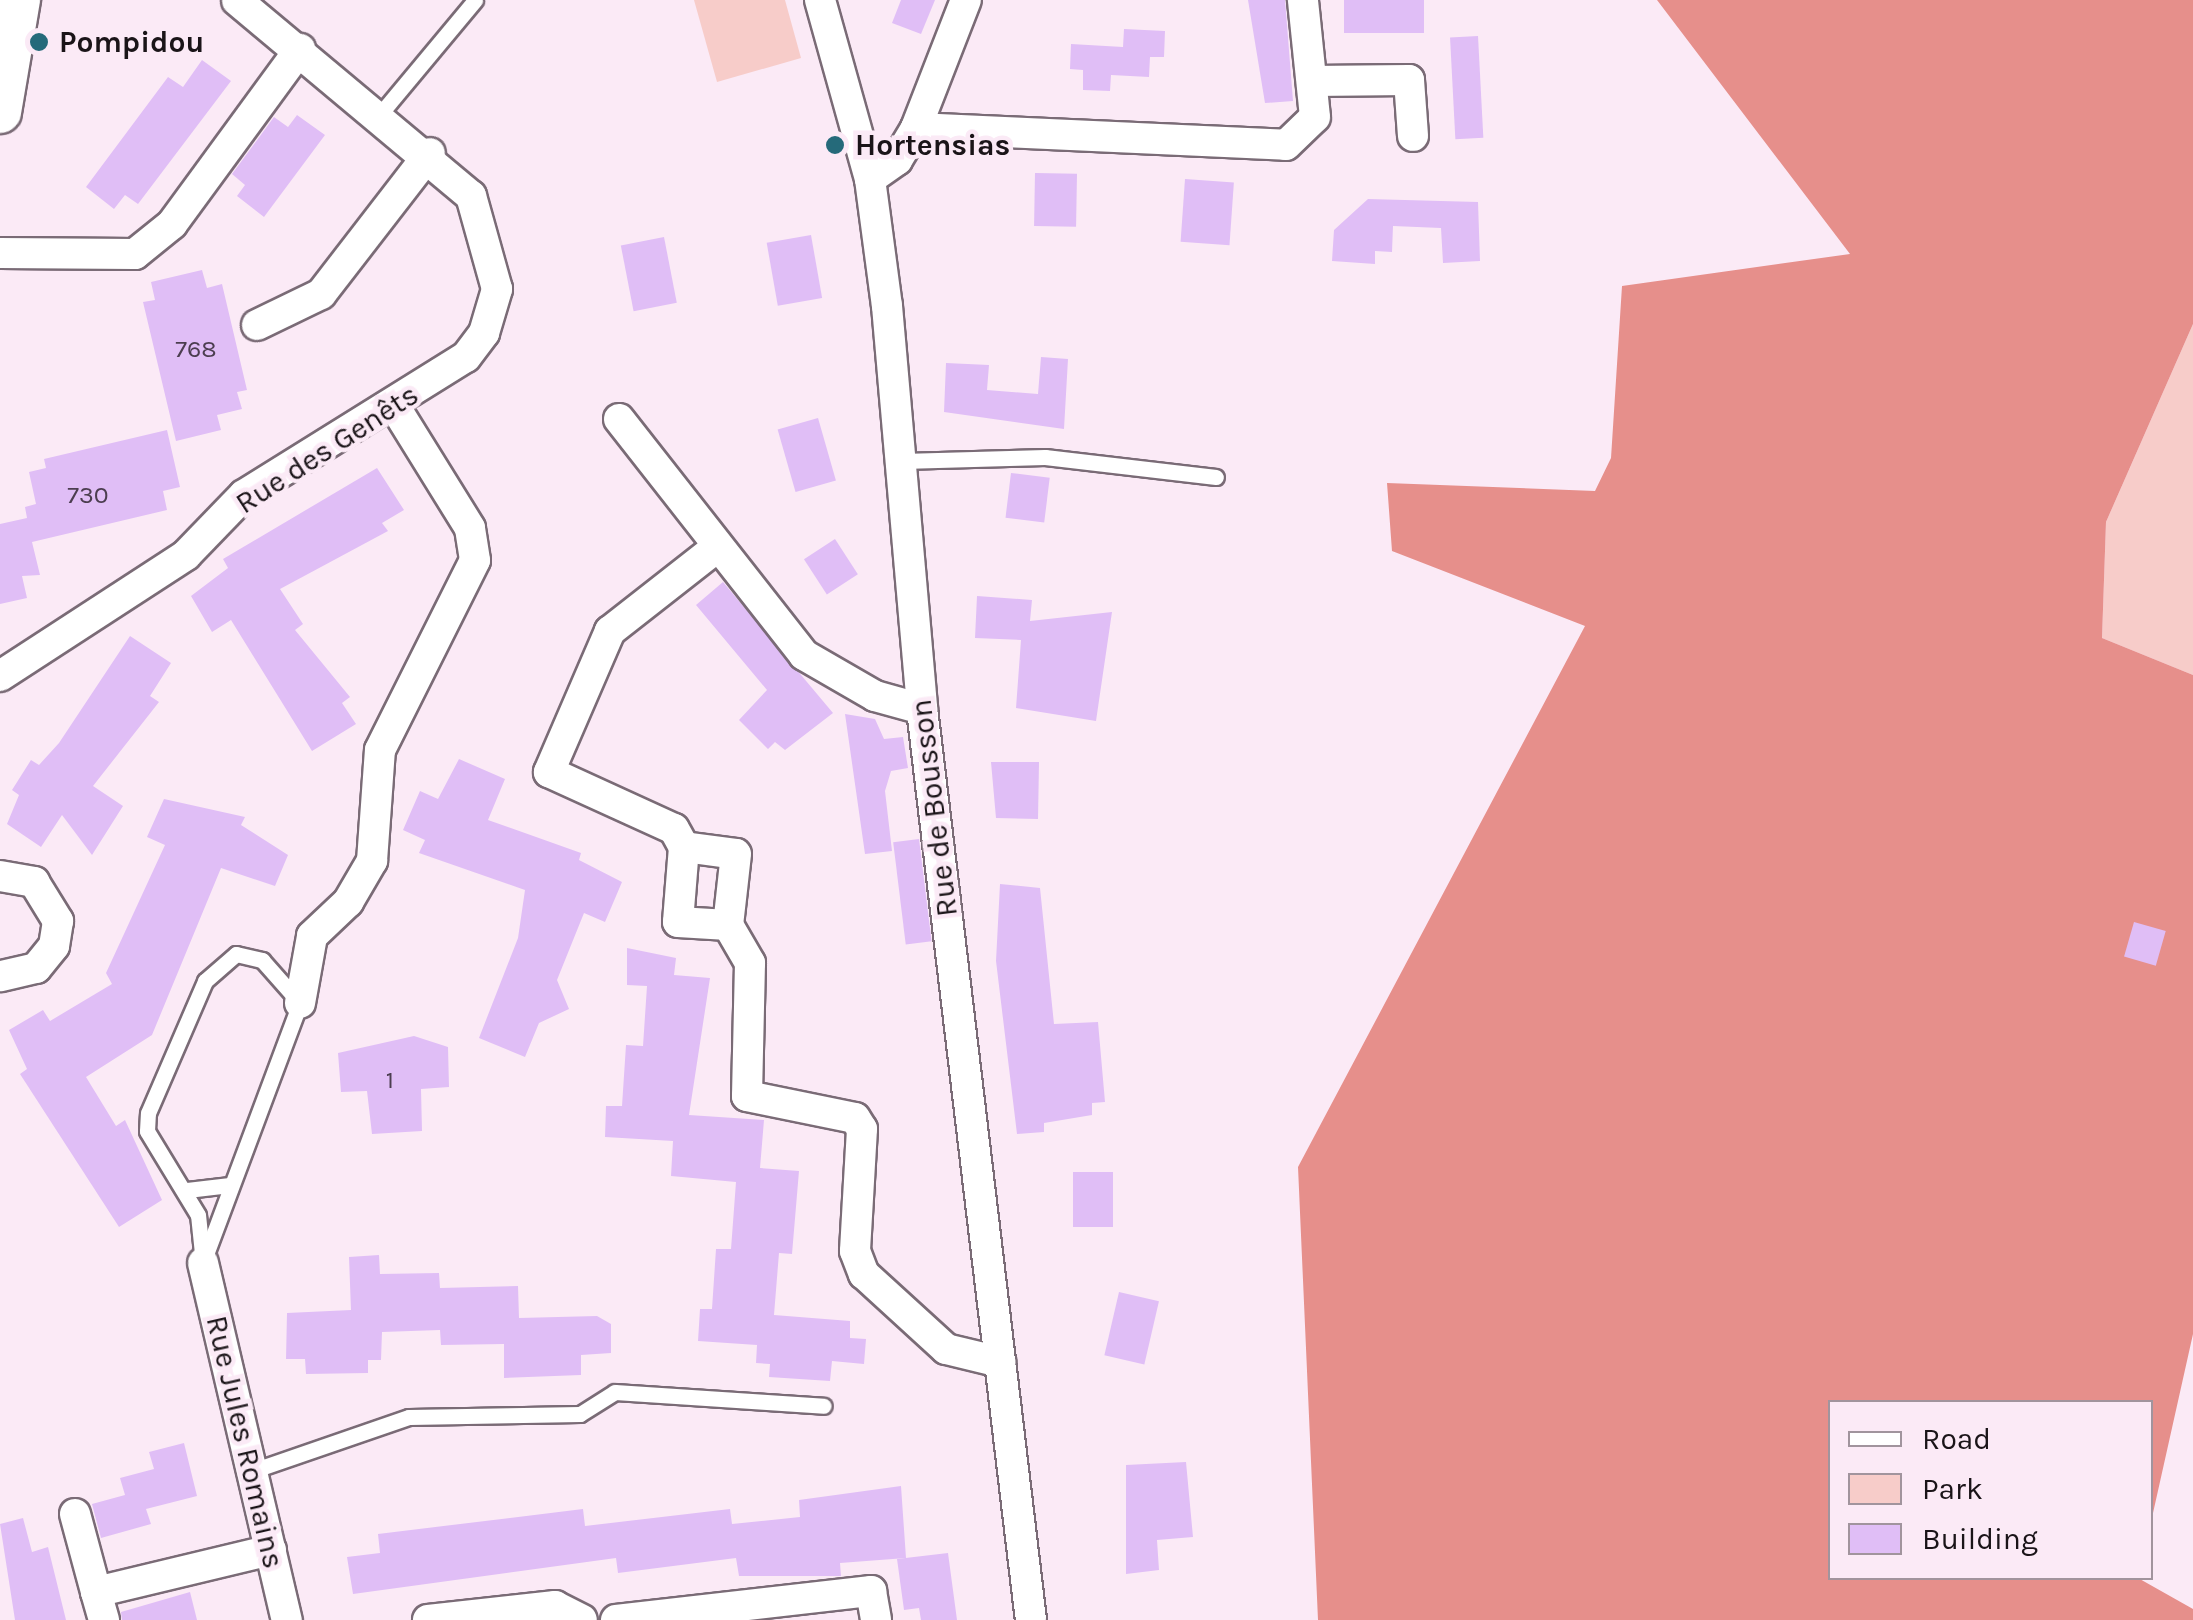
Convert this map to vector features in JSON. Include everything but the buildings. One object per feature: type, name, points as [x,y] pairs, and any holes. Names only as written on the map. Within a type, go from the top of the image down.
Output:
[{"type":"main road","points":[[0,112],[18,0]]},
{"type":"street","name":"Rue des Genêts","points":[[0,676],[186,556],[244,495],[395,406],[466,357],[498,290],[470,196],[430,153],[236,0]]},
{"type":"street","name":"Rue de Bousson","points":[[820,0],[870,179],[902,461],[922,709],[1031,1620]]},
{"type":"street","points":[[870,179],[897,160],[916,128],[966,0]]},
{"type":"street","points":[[916,128],[1286,146],[1315,117],[1303,0]]},
{"type":"street","points":[[0,253],[135,254],[172,224],[300,50]]},
{"type":"street","points":[[1312,80],[1409,80],[1413,136]]},
{"type":"street","points":[[257,325],[321,294],[430,153]]},
{"type":"street","points":[[300,1003],[312,936],[348,902],[372,860],[380,750],[475,560],[470,528],[395,406]]},
{"type":"street","points":[[619,419],[716,548],[804,654],[875,696],[922,709]]},
{"type":"street","points":[[716,548],[610,631],[549,772],[674,829],[684,848],[678,922],[728,925]]},
{"type":"street","points":[[684,848],[736,854],[728,925],[750,963],[748,1096],[855,1118],[862,1129],[855,1251],[864,1274],[946,1350],[1000,1362]]},
{"type":"street","points":[[0,876],[34,882],[58,921],[36,968],[0,976]]},
{"type":"street","name":"Rue Jules Romains","points":[[204,1263],[287,1620]]},
{"type":"street","points":[[75,1514],[100,1606],[271,1550]]},
{"type":"street","points":[[616,1620],[743,1613],[871,1592],[876,1620]]},
{"type":"street","points":[[428,1620],[555,1606],[582,1620]]},
{"type":"lane","points":[[381,113],[474,0]]},
{"type":"lane","points":[[902,461],[1045,457],[1216,477]]},
{"type":"lane","points":[[236,954],[262,960],[300,1003],[204,1263],[187,1190],[148,1131],[148,1114],[205,981],[236,954]]},
{"type":"lane","points":[[187,1190],[230,1185]]},
{"type":"lane","points":[[252,1470],[408,1417],[580,1414],[615,1392],[824,1406]]},
{"type":"green space","points":[[694,0],[785,0],[801,58],[717,82]]},
{"type":"green space","points":[[2193,324],[2193,675],[2102,638],[2106,522]]},
{"type":"shaded area","points":[[1657,0],[2193,0],[2193,324],[2106,522],[2102,638],[2193,675],[2193,1334],[2153,1513],[2153,1400],[1828,1400],[1828,1580],[2142,1580],[2193,1609],[2193,1620],[1318,1620],[1298,1167],[1585,626],[1392,551],[1387,483],[1595,491],[1611,458],[1622,286],[1850,254]]},
{"type":"place","name":"Pompidou","points":[[39,42]]},
{"type":"place","name":"Hortensias","points":[[835,145]]}]
